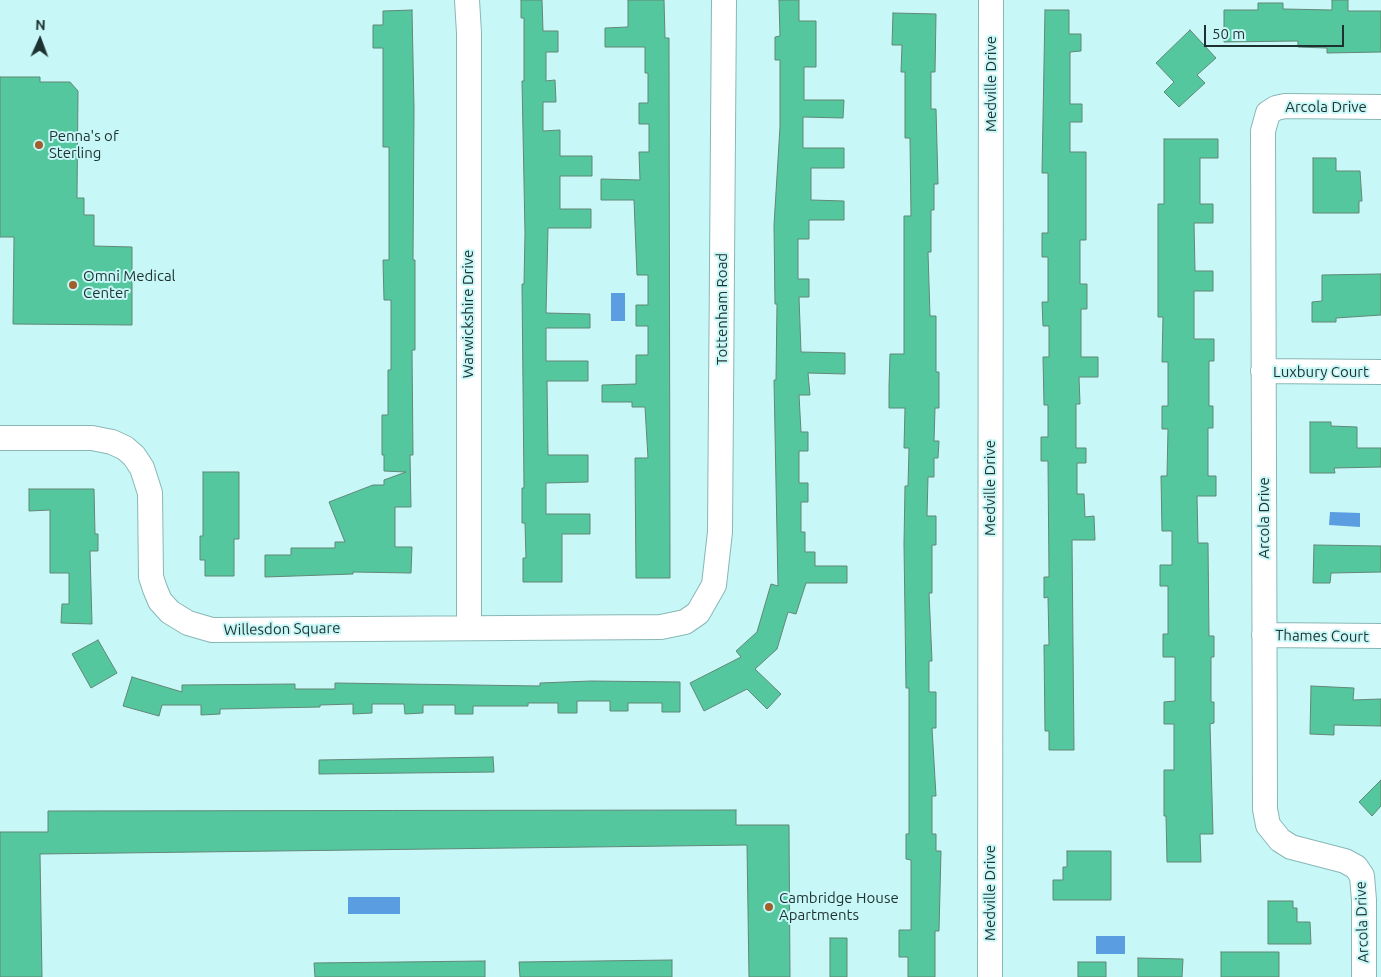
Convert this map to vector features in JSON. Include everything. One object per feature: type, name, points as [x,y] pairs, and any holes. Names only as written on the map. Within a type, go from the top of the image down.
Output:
[{"type":"street","name":"Warwickshire Drive","points":[[467,0],[469,33],[469,627]]},
{"type":"street","name":"Tottenham Road","points":[[698,613],[714,585],[720,532],[724,0]]},
{"type":"street","name":"Medville Drive","points":[[990,977],[991,0]]},
{"type":"street","name":"Arcola Drive","points":[[1364,977],[1364,900],[1362,876],[1356,867],[1345,861],[1290,847],[1274,834],[1268,825],[1264,780],[1264,121],[1268,113],[1284,106],[1381,107]]},
{"type":"street","name":"Luxbury Court","points":[[1263,371],[1381,372]]},
{"type":"street","name":"Willesdon Square","points":[[0,438],[92,438],[112,442],[125,448],[134,456],[142,468],[150,492],[151,577],[155,590],[160,601],[170,612],[188,623],[212,630],[660,627],[685,622],[698,613]]},
{"type":"street","name":"Thames Court","points":[[1264,635],[1381,636]]},
{"type":"water","points":[[611,293],[625,293],[625,321],[611,321]]},
{"type":"water","points":[[1330,512],[1360,513],[1360,527],[1329,525]]},
{"type":"water","points":[[348,897],[400,897],[400,914],[348,914]]},
{"type":"water","points":[[1096,936],[1125,936],[1125,954],[1096,954]]},
{"type":"building","points":[[521,0],[542,0],[543,31],[558,31],[558,52],[546,52],[546,81],[555,80],[556,102],[543,102],[543,131],[560,130],[560,156],[592,156],[592,176],[560,176],[560,209],[591,209],[591,228],[548,228],[546,313],[590,314],[590,328],[546,328],[546,361],[588,361],[588,381],[547,381],[548,455],[588,455],[588,482],[546,483],[546,514],[590,514],[590,534],[562,534],[562,582],[523,582],[523,558],[526,558],[525,523],[522,523],[522,488],[524,488],[522,284],[524,284],[525,233],[522,81],[524,81],[524,18],[521,18]]},
{"type":"building","points":[[628,0],[664,0],[665,38],[669,38],[670,578],[636,578],[635,458],[648,458],[645,407],[632,407],[632,402],[602,402],[602,385],[636,384],[636,355],[648,355],[648,326],[636,326],[636,305],[648,305],[648,275],[637,275],[634,200],[601,200],[601,179],[640,180],[639,152],[649,152],[649,124],[639,124],[639,103],[648,103],[648,73],[645,73],[645,47],[605,47],[605,28],[628,27]]},
{"type":"building","points":[[779,0],[799,0],[799,21],[816,21],[816,67],[804,67],[804,100],[844,100],[843,118],[803,117],[803,148],[844,148],[844,168],[811,168],[811,200],[844,201],[844,220],[809,220],[809,239],[798,239],[798,279],[809,279],[809,297],[799,297],[801,352],[845,353],[845,374],[808,373],[810,395],[799,395],[801,432],[808,432],[808,451],[799,451],[799,483],[808,483],[808,502],[801,502],[801,532],[805,532],[805,552],[815,552],[815,566],[847,566],[847,583],[806,583],[796,614],[788,612],[777,649],[755,669],[781,694],[767,709],[747,689],[704,711],[690,683],[741,657],[736,651],[757,632],[771,584],[778,586],[774,380],[776,380],[777,304],[775,304],[774,225],[780,127],[780,60],[775,60],[775,37],[780,36]]},
{"type":"building","points":[[1332,0],[1348,0],[1348,11],[1381,11],[1381,52],[1327,53],[1327,48],[1298,47],[1298,41],[1224,42],[1224,10],[1258,10],[1258,3],[1283,3],[1283,9],[1332,10]]},
{"type":"building","points":[[412,10],[414,108],[413,260],[415,260],[415,350],[412,350],[413,455],[410,455],[411,507],[395,507],[395,547],[412,547],[411,573],[353,572],[353,574],[265,577],[265,555],[291,555],[291,548],[335,548],[335,542],[345,542],[329,502],[373,485],[384,485],[384,480],[406,472],[384,471],[384,455],[382,455],[382,415],[388,415],[388,370],[391,370],[391,300],[384,300],[383,260],[389,260],[389,147],[383,147],[383,48],[373,48],[373,25],[383,25],[383,11]]},
{"type":"building","points":[[1045,10],[1069,10],[1069,34],[1081,34],[1081,51],[1070,52],[1070,104],[1082,104],[1082,122],[1070,122],[1070,152],[1086,152],[1086,240],[1080,240],[1080,284],[1087,284],[1087,309],[1081,309],[1081,357],[1098,357],[1098,377],[1079,377],[1080,404],[1076,404],[1076,448],[1086,448],[1086,463],[1077,463],[1077,494],[1084,494],[1085,517],[1094,516],[1095,540],[1072,540],[1074,750],[1049,750],[1049,731],[1045,731],[1044,645],[1049,645],[1048,597],[1044,598],[1044,577],[1049,577],[1048,461],[1041,461],[1041,437],[1048,437],[1048,405],[1044,405],[1043,357],[1049,357],[1049,326],[1043,326],[1042,302],[1048,302],[1048,257],[1042,257],[1042,233],[1048,233],[1048,173],[1042,173]]},
{"type":"building","points":[[893,13],[936,14],[935,72],[931,72],[931,109],[936,109],[938,184],[934,184],[934,210],[931,210],[931,252],[928,252],[930,316],[936,316],[936,372],[939,372],[939,408],[935,408],[934,441],[939,441],[938,458],[934,458],[934,477],[928,477],[927,516],[936,516],[936,545],[932,545],[932,593],[929,593],[932,661],[929,661],[929,692],[936,692],[936,728],[932,728],[936,796],[932,796],[932,834],[936,834],[936,851],[941,851],[939,931],[935,931],[935,977],[908,977],[908,957],[899,957],[899,930],[911,930],[911,860],[906,859],[906,834],[909,834],[909,688],[906,688],[904,544],[905,486],[908,486],[909,448],[904,448],[905,408],[889,408],[889,386],[890,354],[904,354],[904,216],[911,216],[910,138],[905,138],[905,72],[901,72],[902,45],[892,45]]},
{"type":"building","points":[[1190,30],[1216,58],[1197,75],[1205,83],[1179,107],[1164,92],[1174,82],[1156,63]]},
{"type":"building","points":[[0,77],[40,77],[40,82],[70,82],[78,91],[77,198],[84,198],[84,215],[94,215],[94,246],[132,247],[132,325],[13,324],[14,237],[0,237]]},
{"type":"building","points":[[1164,139],[1218,139],[1218,158],[1200,158],[1200,204],[1213,204],[1213,223],[1194,223],[1195,271],[1213,271],[1213,291],[1194,291],[1194,339],[1214,339],[1214,361],[1209,361],[1209,406],[1213,406],[1213,428],[1208,428],[1208,476],[1216,476],[1216,496],[1197,496],[1198,543],[1208,543],[1209,636],[1214,636],[1214,657],[1211,657],[1211,702],[1214,702],[1214,723],[1210,724],[1213,834],[1200,834],[1201,862],[1167,862],[1166,816],[1164,816],[1164,770],[1174,770],[1174,724],[1164,724],[1164,702],[1175,701],[1175,657],[1163,657],[1163,634],[1168,634],[1168,586],[1160,586],[1160,565],[1172,565],[1172,531],[1162,531],[1161,476],[1167,476],[1168,429],[1162,429],[1162,406],[1168,406],[1168,362],[1162,362],[1163,317],[1158,317],[1158,204],[1164,204]]},
{"type":"building","points":[[1313,158],[1336,158],[1336,171],[1360,171],[1362,201],[1359,201],[1359,213],[1313,213]]},
{"type":"building","points":[[1381,274],[1381,315],[1336,318],[1336,322],[1312,322],[1312,302],[1322,301],[1322,275]]},
{"type":"building","points":[[1310,422],[1331,422],[1331,426],[1357,427],[1357,448],[1381,448],[1381,467],[1334,468],[1335,473],[1310,473]]},
{"type":"building","points":[[203,472],[239,472],[239,539],[234,539],[234,576],[205,576],[205,560],[200,560],[200,536],[203,536]]},
{"type":"building","points":[[29,489],[94,489],[95,534],[98,534],[98,551],[90,551],[92,624],[61,623],[62,604],[69,604],[69,573],[50,573],[50,510],[29,511]]},
{"type":"building","points":[[1314,545],[1381,546],[1381,572],[1331,573],[1330,583],[1313,583]]},
{"type":"building","points":[[98,640],[117,673],[91,688],[72,654]]},
{"type":"building","points":[[132,677],[182,692],[182,685],[295,684],[295,689],[335,689],[335,683],[540,686],[540,683],[591,681],[680,682],[680,712],[662,712],[662,703],[628,703],[628,711],[610,711],[610,701],[577,701],[577,713],[558,713],[558,703],[528,703],[528,706],[473,706],[473,714],[455,714],[455,705],[423,705],[423,713],[405,714],[404,704],[372,704],[372,713],[353,714],[353,704],[320,705],[320,707],[220,709],[220,714],[201,715],[201,705],[162,705],[159,716],[123,706]]},
{"type":"building","points":[[1311,686],[1354,688],[1353,700],[1381,699],[1381,726],[1334,725],[1334,735],[1310,734]]},
{"type":"building","points":[[493,757],[494,772],[319,774],[319,760]]},
{"type":"building","points":[[1381,780],[1381,806],[1372,816],[1359,802]]},
{"type":"building","name":"Cambridge House Apartments","points":[[736,810],[736,825],[789,825],[790,977],[749,977],[747,845],[40,854],[42,977],[0,977],[0,832],[48,832],[48,811]]},
{"type":"building","points":[[1067,851],[1111,851],[1111,900],[1053,900],[1053,880],[1063,880],[1063,867],[1067,867]]},
{"type":"building","points":[[1268,901],[1293,901],[1293,908],[1297,908],[1297,922],[1310,922],[1311,944],[1268,944]]},
{"type":"building","points":[[830,938],[847,938],[847,977],[830,977]]},
{"type":"building","points":[[1221,952],[1279,952],[1279,977],[1221,977]]},
{"type":"building","points":[[1138,958],[1183,959],[1182,977],[1138,977]]},
{"type":"building","points":[[672,960],[672,977],[520,977],[519,962]]},
{"type":"building","points":[[485,961],[485,977],[315,977],[314,963]]},
{"type":"building","points":[[1078,962],[1106,962],[1106,977],[1078,977]]},
{"type":"place","name":"Penna's of Sterling","points":[[39,145]]},
{"type":"place","name":"Omni Medical Center","points":[[73,285]]},
{"type":"place","name":"Cambridge House Apartments","points":[[769,907]]}]
